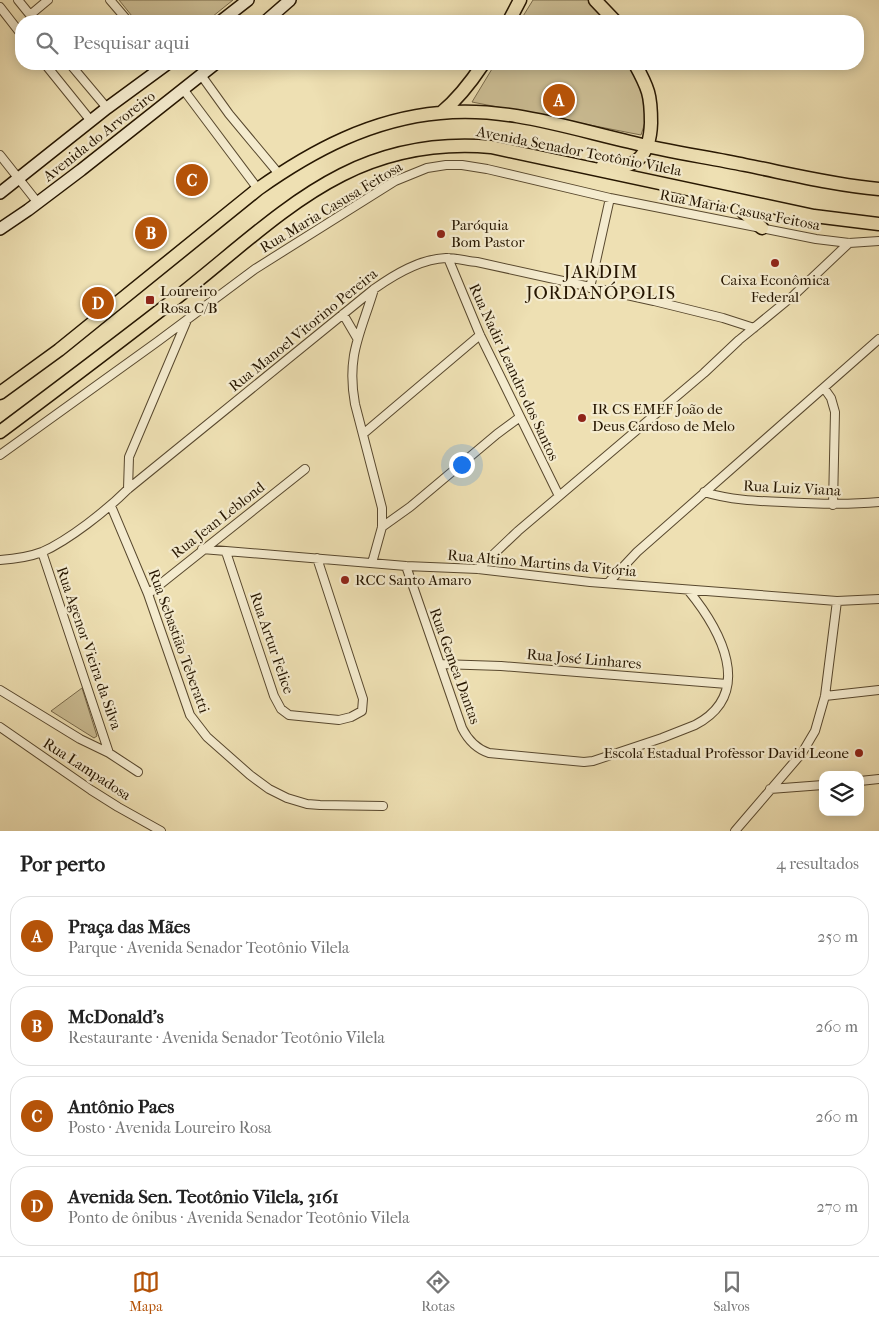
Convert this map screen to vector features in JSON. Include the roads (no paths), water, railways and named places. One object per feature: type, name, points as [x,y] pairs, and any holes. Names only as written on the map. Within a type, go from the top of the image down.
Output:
[{"type":"main road","points":[[512,15],[520,0]]},
{"type":"main road","points":[[595,0],[609,15]]},
{"type":"main road","points":[[608,0],[612,15]]},
{"type":"main road","points":[[441,113],[469,84],[479,70]]},
{"type":"main road","points":[[548,159],[569,158],[606,165],[624,166],[637,161],[648,147],[651,128],[650,101],[638,70]]},
{"type":"main road","name":"Avenida Senador Teotônio Vilela","points":[[0,393],[59,350],[279,174],[314,152],[351,134],[396,121],[441,113],[504,115],[546,122],[648,147],[822,181],[879,189]]},
{"type":"main road","name":"Avenida Senador Teotônio Vilela","points":[[0,432],[174,300],[290,207],[333,179],[356,168],[397,153],[430,147],[465,145],[491,147],[726,198],[832,219],[879,224]]},
{"type":"main road","points":[[726,198],[762,228]]},
{"type":"street","points":[[18,0],[30,15]]},
{"type":"street","points":[[35,15],[48,0]]},
{"type":"street","points":[[110,0],[123,15]]},
{"type":"street","points":[[229,15],[248,0]]},
{"type":"street","points":[[273,15],[290,0]]},
{"type":"street","points":[[0,7],[15,26]]},
{"type":"street","points":[[50,70],[91,121]]},
{"type":"street","points":[[75,70],[107,108]]},
{"type":"street","name":"Avenida do Arvoreiro","points":[[0,193],[157,70]]},
{"type":"street","name":"Avenida do Arvoreiro","points":[[0,229],[38,203],[207,70]]},
{"type":"street","points":[[201,75],[229,114],[279,174]]},
{"type":"street","points":[[183,89],[258,189]]},
{"type":"street","points":[[0,154],[38,203]]},
{"type":"street","name":"Rua Maria Casusa Feitosa","points":[[0,455],[188,320],[255,269],[395,181],[428,168],[462,165],[487,169],[610,198],[816,239],[849,243],[879,241]]},
{"type":"street","points":[[590,288],[610,198]]},
{"type":"street","points":[[478,570],[507,541],[794,295],[849,243]]},
{"type":"street","name":"Rua Manoel Vitorino Pereira","points":[[0,560],[42,552],[76,531],[111,506],[128,489],[374,289],[392,276],[411,267],[448,258],[477,262],[723,318],[754,328]]},
{"type":"street","name":"Rua Nadir Leandro dos Santos","points":[[448,258],[480,335],[559,496]]},
{"type":"street","points":[[372,563],[382,527],[382,508],[352,388],[353,354],[374,289]]},
{"type":"street","points":[[343,314],[357,338]]},
{"type":"street","points":[[128,489],[130,457],[188,320]]},
{"type":"street","points":[[363,434],[480,335]]},
{"type":"street","points":[[608,583],[637,552],[879,339]]},
{"type":"street","points":[[824,388],[831,398],[835,412],[833,505]]},
{"type":"street","points":[[382,527],[410,507],[520,417]]},
{"type":"street","name":"Rua Jean Leblond","points":[[148,594],[202,549],[305,469]]},
{"type":"street","name":"Rua Luiz Viana","points":[[704,492],[720,497],[749,501],[833,505],[879,502]]},
{"type":"street","name":"Rua Sebastião Teberatti","points":[[111,506],[148,594],[190,715],[207,737],[250,775],[269,789],[287,798],[320,806],[383,806]]},
{"type":"street","name":"Rua Altino Martins da Vitória","points":[[202,549],[478,570],[688,590],[837,601],[879,598]]},
{"type":"street","name":"Rua Agenor Vieira da Silva","points":[[42,552],[109,753]]},
{"type":"street","name":"Rua Artur Felice","points":[[226,552],[278,705],[284,713],[289,715],[338,720],[351,717],[362,711],[363,699],[317,558]]},
{"type":"street","name":"Rua Gemea Dantas","points":[[406,566],[462,728],[478,748],[500,755],[584,762],[604,758],[654,741],[703,721],[720,705],[724,698],[727,684],[726,654],[720,638],[702,608],[688,590]]},
{"type":"street","points":[[735,831],[792,766],[809,743],[815,731],[825,696],[837,601]]},
{"type":"street","name":"Rua José Linhares","points":[[440,664],[501,666],[727,684]]},
{"type":"street","points":[[0,690],[80,738],[109,753],[138,772]]},
{"type":"street","points":[[825,696],[879,690]]},
{"type":"street","name":"Rua Lampadosa","points":[[0,727],[91,790],[161,831]]},
{"type":"street","points":[[864,781],[879,779]]},
{"type":"street","points":[[770,789],[819,785]]},
{"type":"place","name":"Praça das Mães","points":[[559,100]]},
{"type":"place","name":"Antônio Paes","points":[[192,180]]},
{"type":"place","name":"McDonald's","points":[[151,233]]},
{"type":"place","name":"Paróquia Bom Pastor","points":[[441,234]]},
{"type":"place","name":"Caixa Econômica Federal","points":[[775,263]]},
{"type":"place","name":"Loureiro Rosa C/B","points":[[150,300]]},
{"type":"place","name":"Avenida Sen. Teotônio Vilela, 3161","points":[[98,303]]},
{"type":"place","name":"IR CS EMEF João de Deus Cardoso de Melo","points":[[582,418]]},
{"type":"place","name":"RCC Santo Amaro","points":[[345,580]]},
{"type":"place","name":"Escola Estadual Professor David Leone","points":[[859,753]]},
{"type":"district","name":"JARDIM JORDANÓPOLIS","points":[[601,282]]}]
